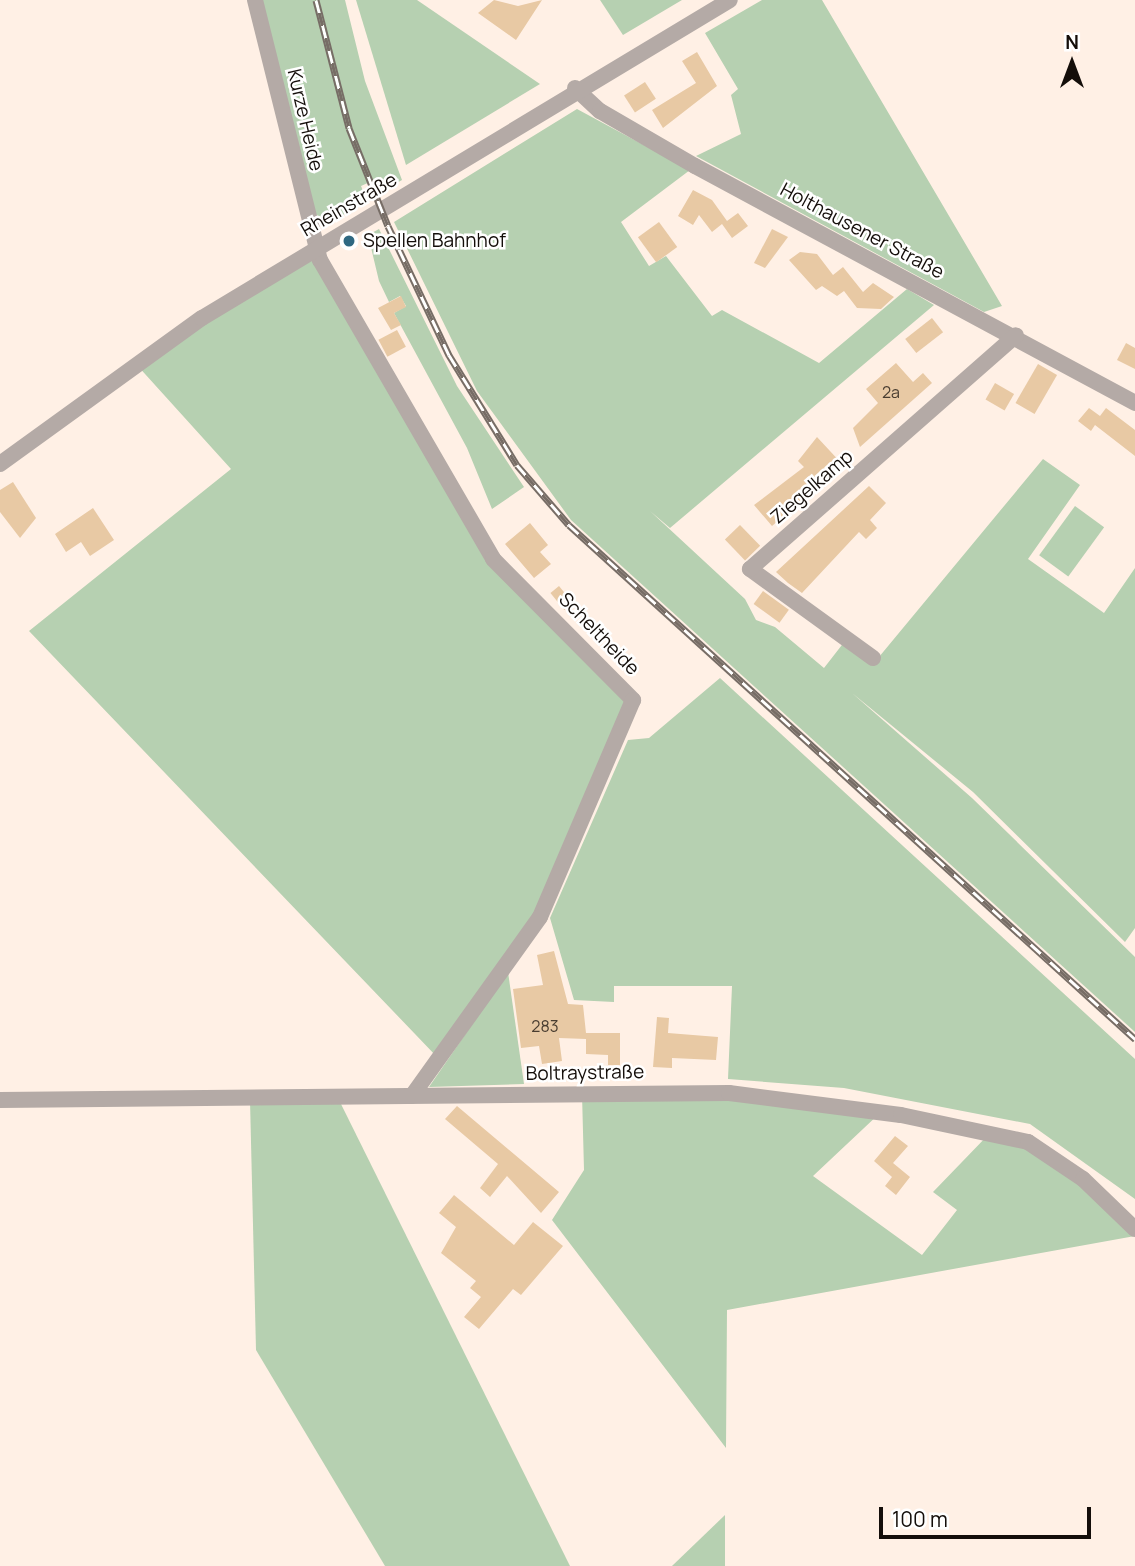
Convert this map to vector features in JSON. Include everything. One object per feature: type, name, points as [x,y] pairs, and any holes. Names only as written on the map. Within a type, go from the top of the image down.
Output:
[{"type":"street","name":"Kurze Heide","points":[[255,0],[316,248]]},
{"type":"street","name":"Rheinstraße","points":[[0,464],[202,318],[575,88],[730,0]]},
{"type":"street","name":"Holthausener Straße","points":[[575,88],[600,111],[695,166],[1016,335],[1135,403]]},
{"type":"street","name":"Scheltheide","points":[[316,248],[494,559],[633,700],[540,917],[412,1096]]},
{"type":"street","name":"Ziegelkamp","points":[[873,658],[750,569],[1016,335]]},
{"type":"street","name":"Boltraystraße","points":[[0,1100],[729,1093],[901,1115],[1028,1142],[1083,1179],[1135,1229]]},
{"type":"green space","points":[[261,0],[345,0],[365,81],[402,180],[388,188],[381,177],[361,186],[367,201],[328,224],[313,212]]},
{"type":"green space","points":[[356,0],[417,0],[540,84],[406,165]]},
{"type":"green space","points":[[600,0],[682,0],[623,35]]},
{"type":"green space","points":[[762,0],[822,0],[1002,306],[984,312],[696,156],[741,134],[731,95],[738,89],[705,33]]},
{"type":"green space","points":[[577,109],[690,170],[621,222],[649,266],[666,256],[712,316],[722,310],[819,363],[907,289],[934,305],[670,528],[650,511],[745,599],[756,620],[775,627],[824,668],[845,641],[874,663],[1043,459],[1080,485],[1028,559],[1104,613],[1135,568],[1135,928],[1125,942],[973,792],[852,693],[972,798],[1135,957],[1135,1032],[571,520],[477,391],[394,222]]},
{"type":"green space","points":[[379,229],[457,386],[524,487],[492,509],[467,448],[394,313],[406,306],[400,296],[389,302],[379,281],[368,235]]},
{"type":"green space","points":[[316,248],[493,558],[633,700],[540,917],[438,1058],[29,631],[231,469],[136,364]]},
{"type":"green space","points":[[1075,506],[1104,527],[1068,577],[1039,555]]},
{"type":"green space","points":[[720,678],[1135,1059],[1135,1199],[1030,1124],[844,1088],[728,1079],[732,986],[614,986],[614,1002],[574,1000],[550,918],[628,740],[649,738]]},
{"type":"green space","points":[[508,972],[524,1084],[429,1087]]},
{"type":"green space","points":[[729,1093],[880,1113],[813,1176],[922,1255],[957,1210],[933,1192],[989,1134],[1028,1142],[1083,1179],[1135,1236],[727,1310],[726,1448],[552,1220],[584,1170],[582,1094]]},
{"type":"green space","points":[[338,1098],[570,1566],[385,1566],[256,1350],[250,1100]]},
{"type":"green space","points":[[725,1515],[725,1566],[672,1566]]},
{"type":"building","points":[[494,0],[518,6],[542,0],[516,40],[478,13]]},
{"type":"building","points":[[697,52],[717,86],[663,128],[652,110],[696,83],[682,61]]},
{"type":"building","points":[[645,82],[656,99],[635,112],[624,96]]},
{"type":"building","points":[[693,190],[712,200],[727,221],[738,213],[748,226],[732,238],[722,224],[712,232],[699,215],[693,225],[678,216]]},
{"type":"building","points":[[659,222],[677,247],[656,262],[638,237]]},
{"type":"building","points":[[772,229],[788,237],[765,268],[754,263]]},
{"type":"building","points":[[800,252],[817,254],[833,275],[843,267],[863,292],[873,283],[894,297],[881,309],[857,308],[844,291],[837,296],[822,286],[816,290],[789,260]]},
{"type":"building","points":[[401,296],[406,307],[394,313],[401,325],[391,330],[378,308]]},
{"type":"building","points":[[932,318],[943,332],[916,353],[905,339]]},
{"type":"building","points":[[397,330],[406,347],[387,357],[378,340]]},
{"type":"building","points":[[1126,343],[1135,348],[1135,369],[1117,360]]},
{"type":"building","points":[[896,363],[913,382],[923,373],[932,383],[860,447],[853,428],[878,403],[866,389]]},
{"type":"building","points":[[1038,364],[1057,375],[1035,414],[1016,403]]},
{"type":"building","points":[[995,383],[1014,394],[1005,410],[986,399]]},
{"type":"building","points":[[1089,408],[1100,416],[1106,408],[1135,430],[1135,456],[1095,425],[1091,431],[1078,421]]},
{"type":"building","points":[[817,437],[843,465],[772,526],[754,505],[804,467],[798,461]]},
{"type":"building","points":[[13,482],[36,518],[20,538],[0,512],[0,490]]},
{"type":"building","points":[[869,486],[886,503],[870,520],[877,528],[866,539],[859,532],[802,593],[776,572]]},
{"type":"building","points":[[93,508],[114,540],[90,556],[81,542],[66,552],[55,534]]},
{"type":"building","points":[[530,523],[548,545],[540,552],[551,564],[534,578],[505,544]]},
{"type":"building","points":[[740,525],[760,546],[745,560],[725,540]]},
{"type":"building","points":[[559,586],[573,603],[564,610],[550,593]]},
{"type":"building","points":[[763,591],[789,610],[779,623],[754,604]]},
{"type":"building","points":[[554,951],[568,1004],[583,1005],[586,1033],[620,1033],[620,1065],[608,1065],[608,1055],[586,1054],[586,1039],[559,1038],[562,1061],[542,1064],[539,1046],[521,1048],[513,989],[543,985],[537,955]]},
{"type":"building","points":[[657,1017],[669,1018],[668,1033],[718,1037],[716,1060],[672,1058],[672,1068],[653,1067]]},
{"type":"building","points":[[457,1106],[559,1192],[541,1213],[507,1176],[490,1197],[480,1188],[498,1164],[445,1119]]},
{"type":"building","points":[[895,1136],[908,1146],[893,1163],[910,1177],[896,1195],[885,1186],[892,1177],[874,1161]]},
{"type":"building","points":[[454,1195],[514,1245],[533,1222],[563,1246],[521,1295],[513,1289],[479,1329],[464,1317],[481,1297],[470,1288],[476,1281],[441,1253],[456,1227],[439,1213]]},
{"type":"railway","points":[[316,0],[349,128],[388,226],[449,355],[517,465],[569,525],[1135,1039]]},
{"type":"place","name":"Spellen Bahnhof","points":[[349,241]]}]
